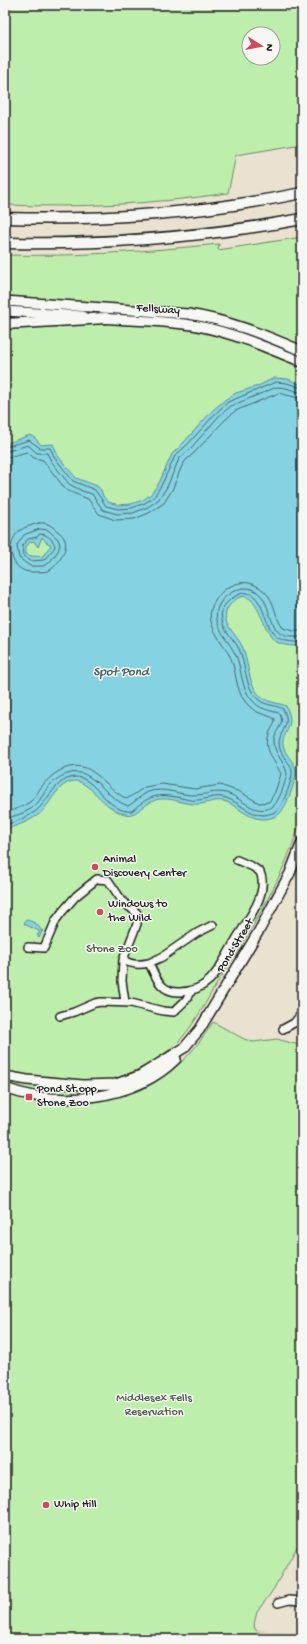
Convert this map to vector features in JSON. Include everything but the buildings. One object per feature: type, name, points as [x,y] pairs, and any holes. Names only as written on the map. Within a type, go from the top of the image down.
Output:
[{"type":"highway","points":[[5,218],[70,218],[162,213],[231,206],[302,193]]},
{"type":"highway","points":[[5,243],[73,243],[150,240],[235,230],[302,219]]},
{"type":"highway","points":[[5,324],[106,318]]},
{"type":"main road","name":"Fellsway","points":[[5,301],[188,314],[240,326],[302,350]]},
{"type":"main road","name":"Fellsway","points":[[5,311],[177,323],[205,328],[242,338],[302,362]]},
{"type":"main road","name":"Pond Street","points":[[5,1088],[30,1095],[47,1097],[86,1097],[109,1094],[129,1088],[156,1075],[170,1065],[200,1029],[260,929],[300,855],[302,842]]},
{"type":"main road","name":"Pond Street","points":[[5,1076],[51,1082],[94,1085],[116,1084],[139,1076],[184,1048]]},
{"type":"street","points":[[149,963],[164,989],[172,992],[191,992],[206,984],[214,975],[259,898],[262,882],[260,872],[237,860]]},
{"type":"street","points":[[28,947],[44,948],[56,920],[69,902],[97,880],[108,880],[123,902],[137,913],[137,924],[123,960],[122,981],[125,1002]]},
{"type":"street","points":[[123,960],[130,964],[139,965],[149,963],[162,957],[197,933],[213,925]]},
{"type":"street","points":[[60,1016],[95,1003],[125,1002],[140,1004],[163,1011],[174,1012],[178,1006],[187,1000],[191,992]]},
{"type":"street","points":[[283,1029],[294,1023],[302,1013]]},
{"type":"street","points":[[278,1603],[289,1600],[302,1601]]},
{"type":"shaded area","points":[[246,1627],[302,1636],[302,1639],[236,1639]]},
{"type":"green space","points":[[5,5],[302,5],[302,144],[236,155],[228,193],[173,200],[117,204],[33,206],[5,205]]},
{"type":"green space","name":"Middlesex Fells Reservation","points":[[302,237],[302,814],[286,860],[265,905],[191,1026],[175,1045],[162,1055],[142,1067],[120,1077],[139,1091],[162,1078],[190,1053],[213,1022],[244,1039],[253,1042],[277,1039],[302,1046],[302,1538],[273,1590],[257,1612],[254,1624],[255,1629],[259,1633],[260,1639],[5,1639],[5,255],[85,254],[219,244],[218,250]]},
{"type":"water","name":"Spot Pond","points":[[274,378],[288,379],[302,385],[302,646],[285,645],[275,641],[270,636],[257,608],[252,601],[246,597],[238,598],[229,606],[226,611],[226,618],[229,627],[242,646],[250,678],[255,690],[265,700],[286,706],[289,714],[289,726],[283,739],[283,744],[285,752],[295,767],[296,774],[285,806],[277,816],[262,819],[252,817],[224,801],[194,804],[170,799],[162,799],[151,802],[129,815],[118,812],[105,803],[84,784],[75,781],[63,785],[43,811],[38,815],[22,824],[5,829],[5,444],[30,435],[34,437],[41,445],[53,444],[58,456],[76,478],[97,486],[108,502],[119,505],[131,504],[143,500],[151,494],[159,483],[172,454],[213,410],[236,393],[258,386]],"holes":[[[42,537],[51,545],[42,557],[26,554],[26,547],[30,542],[34,541],[38,547]]]},
{"type":"water","points":[[26,920],[35,923],[39,926],[41,931],[43,930],[39,938],[37,935],[39,934],[39,931],[24,924]]},
{"type":"place","name":"Animal Discovery Center","points":[[95,867]]},
{"type":"place","name":"Windows to the Wild","points":[[100,912]]},
{"type":"place","name":"Pond St opp Stone Zoo","points":[[29,1097]]},
{"type":"place","name":"Whip Hill","points":[[46,1505]]},
{"type":"park label","name":"Stone Zoo","points":[[112,950]]}]
